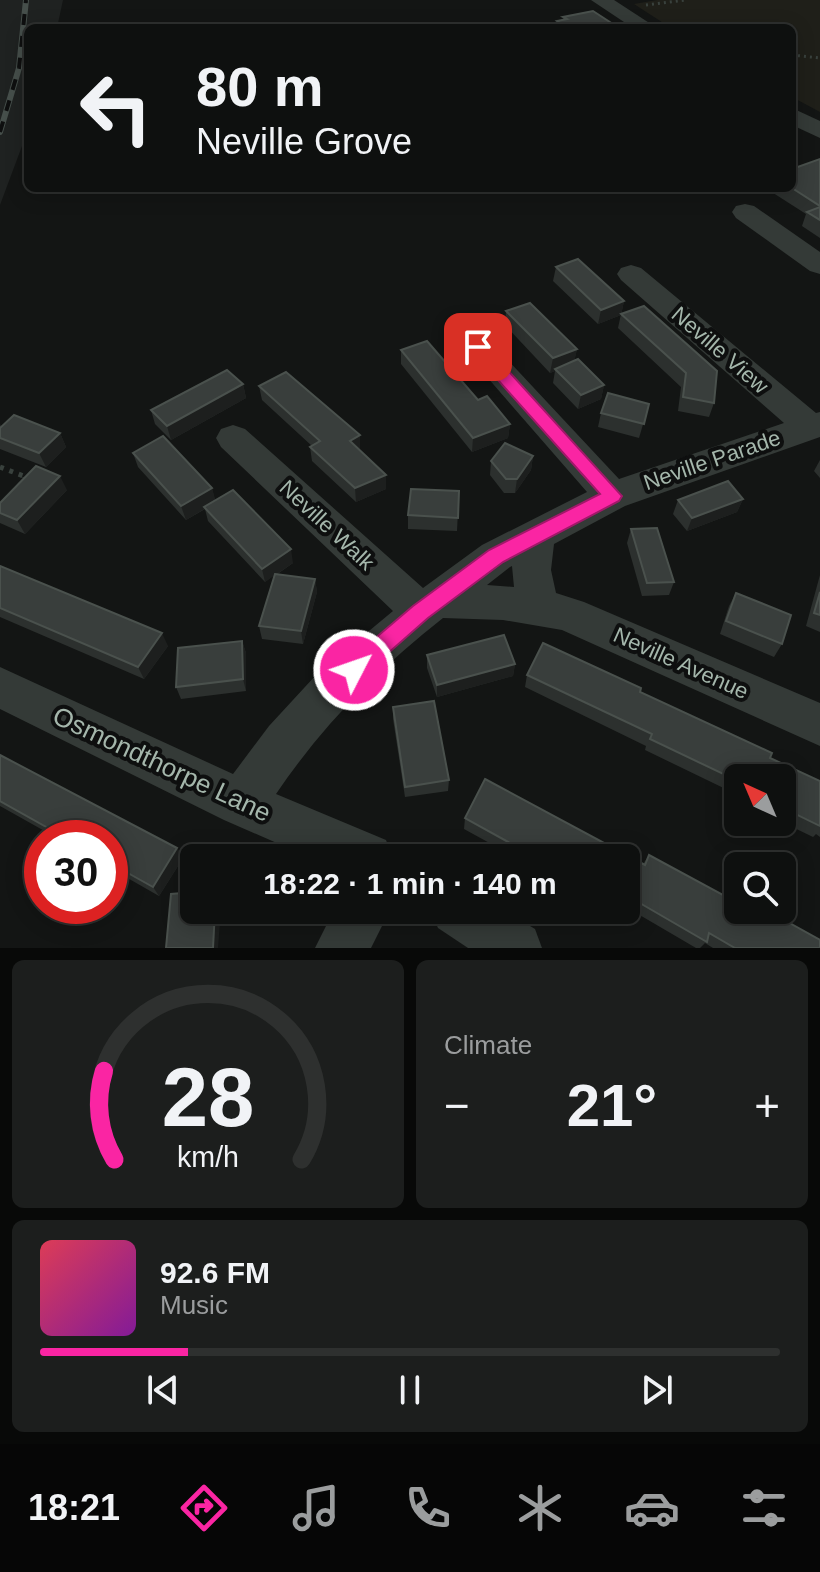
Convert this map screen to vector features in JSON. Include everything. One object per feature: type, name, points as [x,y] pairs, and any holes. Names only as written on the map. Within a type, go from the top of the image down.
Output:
[{"type":"street","points":[[602,0],[611,0]]},
{"type":"street","points":[[602,0],[641,24]]},
{"type":"street","points":[[796,117],[820,131]]},
{"type":"street","points":[[745,212],[820,265]]},
{"type":"street","name":"Neville View","points":[[631,274],[814,425]]},
{"type":"street","points":[[478,347],[612,496]]},
{"type":"street","name":"Neville Parade","points":[[241,803],[285,741],[331,689],[428,606],[496,556],[612,496],[814,425]]},
{"type":"street","name":"Neville Walk","points":[[233,438],[428,606]]},
{"type":"street","points":[[537,533],[531,554],[532,577],[533,592],[541,607]]},
{"type":"street","name":"Neville Avenue","points":[[428,606],[541,607],[569,614],[820,725]]},
{"type":"street","name":"Osmondthorpe Lane","points":[[0,687],[241,803],[336,844]]},
{"type":"street","points":[[341,948],[357,924]]},
{"type":"street","points":[[478,924],[516,948]]},
{"type":"path","points":[[796,55],[820,58]]},
{"type":"path","points":[[0,467],[26,477],[17,485]]},
{"type":"shaded area","points":[[0,0],[63,0],[58,24],[24,24],[24,141],[0,205]]},
{"type":"shaded area","points":[[657,0],[820,0],[820,112],[796,99],[796,24],[665,24],[634,4]]},
{"type":"building","points":[[593,11],[613,24],[561,24],[557,21],[567,19],[563,17]]},
{"type":"building","points":[[820,159],[820,206],[796,191],[796,168]]},
{"type":"building","points":[[820,207],[820,220],[807,212]]},
{"type":"building","points":[[578,259],[624,301],[601,310],[556,267]]},
{"type":"building","points":[[530,303],[577,349],[553,358],[506,311]]},
{"type":"building","points":[[644,306],[717,371],[714,403],[683,397],[686,373],[621,314]]},
{"type":"building","points":[[427,341],[478,400],[487,396],[510,424],[473,438],[401,350]]},
{"type":"building","points":[[578,359],[604,385],[581,395],[555,369]]},
{"type":"building","points":[[227,370],[243,384],[167,426],[151,410]]},
{"type":"building","points":[[286,372],[360,435],[350,441],[386,475],[355,488],[310,447],[320,441],[259,386]]},
{"type":"building","points":[[608,393],[649,404],[644,424],[601,413]]},
{"type":"building","points":[[14,415],[60,433],[39,453],[0,438],[0,428]]},
{"type":"building","points":[[163,436],[212,488],[181,506],[133,453]]},
{"type":"building","points":[[505,443],[533,456],[517,479],[506,479],[491,461]]},
{"type":"building","points":[[36,466],[60,476],[17,520],[0,513],[0,503]]},
{"type":"building","points":[[728,481],[743,499],[692,518],[678,500]]},
{"type":"building","points":[[411,489],[459,491],[458,518],[408,515]]},
{"type":"building","points":[[233,490],[291,549],[262,569],[204,507]]},
{"type":"building","points":[[657,528],[674,582],[647,583],[631,529]]},
{"type":"building","points":[[0,566],[162,633],[138,667],[0,608]]},
{"type":"building","points":[[275,574],[315,579],[301,631],[259,626]]},
{"type":"building","points":[[820,592],[820,615],[814,613]]},
{"type":"building","points":[[736,593],[791,615],[782,644],[726,621]]},
{"type":"building","points":[[504,635],[515,664],[437,685],[427,655]]},
{"type":"building","points":[[242,641],[243,679],[176,687],[178,648]]},
{"type":"building","points":[[543,643],[772,753],[770,758],[783,764],[724,764],[724,774],[650,739],[652,734],[527,675]]},
{"type":"building","points":[[434,701],[449,780],[405,787],[393,707]]},
{"type":"building","points":[[0,755],[124,820],[34,820],[0,801]]},
{"type":"building","points":[[796,770],[820,781],[820,826],[796,814]]},
{"type":"building","points":[[485,779],[606,844],[512,844],[465,818]]},
{"type":"building","points":[[128,822],[177,848],[153,887],[128,873]]},
{"type":"building","points":[[649,855],[724,895],[724,924],[791,924],[820,940],[820,948],[735,948],[709,933],[707,942],[640,903],[640,862],[645,865]]},
{"type":"building","points":[[180,893],[180,924],[214,924],[213,948],[166,948],[171,894]]},
{"type":"railway","points":[[0,132],[19,68],[26,0]]},
{"type":"route","points":[[354,670],[421,612],[496,556],[612,496],[478,347]]}]
